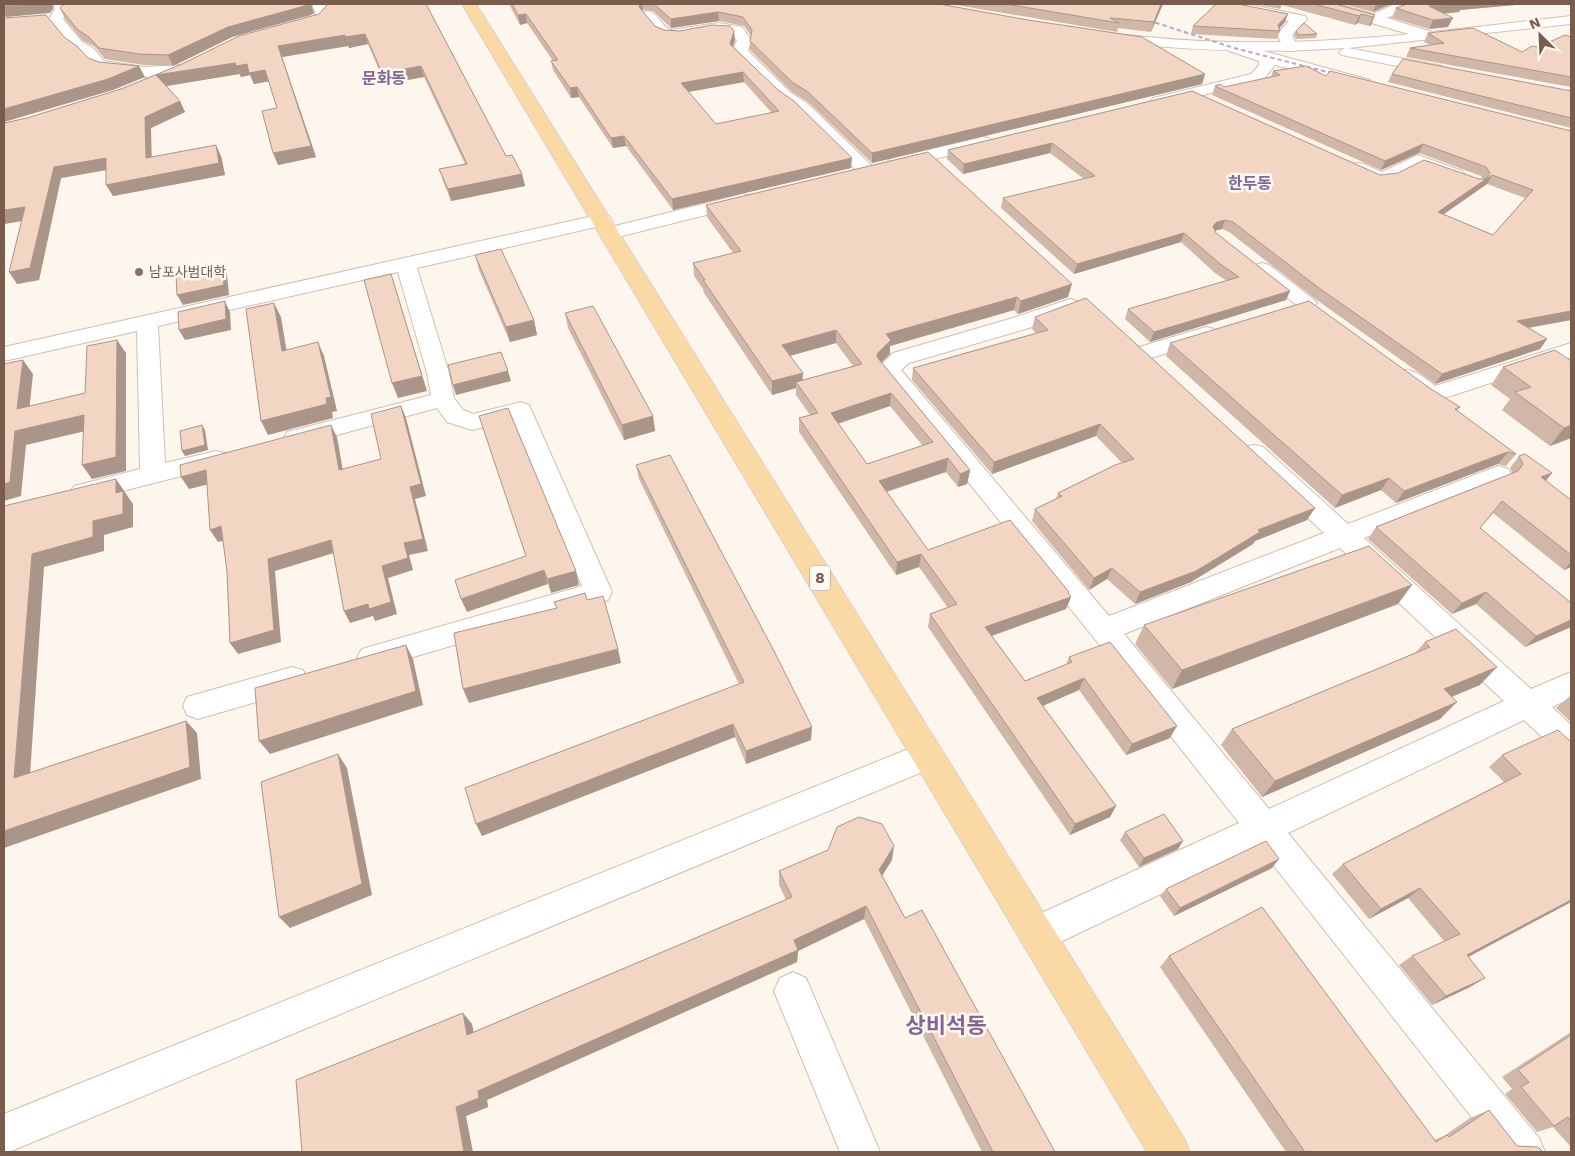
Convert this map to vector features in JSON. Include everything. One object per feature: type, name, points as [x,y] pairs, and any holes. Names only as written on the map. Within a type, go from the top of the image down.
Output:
[{"type":"main road","name":"8","points":[[469,4],[1170,1152]]},
{"type":"street","points":[[56,19],[62,9],[61,4]]},
{"type":"street","points":[[273,32],[317,20],[323,16],[319,4]]},
{"type":"street","points":[[1227,4],[1300,19],[1284,34],[1290,48]]},
{"type":"street","points":[[1323,4],[1427,35]]},
{"type":"street","points":[[1374,19],[1406,4]]},
{"type":"street","points":[[648,15],[662,32],[669,35],[722,27],[734,29],[744,40],[740,52],[785,96],[801,106],[866,170]]},
{"type":"street","points":[[38,21],[56,19]]},
{"type":"street","points":[[56,19],[77,45],[89,52],[99,64],[144,72],[181,70]]},
{"type":"street","points":[[1100,36],[1146,42],[1234,48],[1290,48],[1571,20]]},
{"type":"street","points":[[1363,42],[1395,61]]},
{"type":"street","points":[[1321,46],[1451,71]]},
{"type":"street","points":[[1234,48],[1381,87]]},
{"type":"street","points":[[1142,105],[1257,77],[1267,66],[1266,58]]},
{"type":"street","points":[[136,88],[196,62]]},
{"type":"street","points":[[1190,93],[1214,104]]},
{"type":"street","points":[[847,175],[997,139]]},
{"type":"street","points":[[930,155],[951,175]]},
{"type":"street","points":[[1346,162],[1382,179],[1418,160],[1474,182]]},
{"type":"street","points":[[4,354],[406,264],[761,196]]},
{"type":"street","points":[[1244,255],[1305,309]]},
{"type":"street","points":[[345,664],[598,592],[521,410],[472,422],[454,416],[443,399],[438,373],[406,264]]},
{"type":"street","points":[[1065,280],[1090,303],[901,358],[888,369],[1104,630],[1525,1152]]},
{"type":"street","points":[[148,322],[153,474]]},
{"type":"street","points":[[1166,372],[1137,346],[1230,327]]},
{"type":"street","points":[[1392,366],[1432,394],[1571,350]]},
{"type":"street","points":[[274,444],[443,399]]},
{"type":"street","points":[[1237,438],[1571,744]]},
{"type":"street","points":[[60,497],[236,454]]},
{"type":"street","points":[[1104,630],[1499,475]]},
{"type":"street","points":[[198,706],[317,672]]},
{"type":"street","points":[[1037,934],[1571,684]]},
{"type":"street","points":[[4,1134],[928,755]]},
{"type":"street","points":[[793,991],[860,1152]]},
{"type":"building","points":[[4,4],[33,4],[4,6]]},
{"type":"building","points":[[63,4],[309,4],[228,27],[168,55],[139,54],[99,48],[89,37],[78,30],[60,8]]},
{"type":"building","points":[[328,4],[426,4],[506,156],[512,155],[522,174],[448,189],[439,169],[467,164],[421,66],[382,73],[365,34],[345,37],[345,35],[278,46],[311,146],[273,153],[262,111],[277,108],[265,70],[249,73],[247,64],[236,66],[235,63],[156,75],[180,101],[145,117],[146,158],[216,145],[219,163],[106,185],[106,158],[54,167],[30,268],[9,272],[25,207],[4,210],[4,123],[27,118],[121,89],[182,64],[239,36],[319,14]]},
{"type":"building","points":[[512,4],[640,4],[639,7],[655,26],[664,30],[680,31],[712,25],[730,26],[734,31],[730,44],[778,90],[794,101],[852,158],[672,199],[624,136],[611,138],[577,87],[570,88],[551,61],[558,60],[526,14],[518,15]],"holes":[[[743,72],[779,111],[716,124],[681,83]]]},
{"type":"building","points":[[654,4],[939,4],[1028,20],[1142,37],[1205,74],[872,153],[808,92],[792,82],[750,41],[752,30],[743,17],[718,12],[671,19]]},
{"type":"building","points":[[1006,4],[1161,4],[1154,22],[1110,18],[1119,23]]},
{"type":"building","points":[[1216,4],[1238,4],[1288,14],[1278,25],[1280,31],[1193,26]]},
{"type":"building","points":[[1314,4],[1335,4],[1375,15],[1373,17],[1361,14],[1359,16]]},
{"type":"building","points":[[1407,4],[1455,4],[1429,6],[1453,18],[1433,20],[1396,8]]},
{"type":"building","points":[[46,15],[65,38],[77,46],[88,58],[99,62],[139,66],[108,79],[4,109],[4,18]]},
{"type":"building","points":[[1304,23],[1317,34],[1298,35],[1296,31]]},
{"type":"building","points":[[1473,28],[1522,52],[1532,46],[1538,47],[1565,35],[1571,37],[1571,77],[1410,48],[1444,43],[1428,33]]},
{"type":"building","points":[[1403,59],[1571,91],[1571,118],[1392,74]]},
{"type":"building","points":[[1306,66],[1326,76],[1330,71],[1571,131],[1571,311],[1517,321],[1547,339],[1442,374],[1319,288],[1233,222],[1225,220],[1217,222],[1213,226],[1216,233],[1290,291],[1154,332],[1128,309],[1239,277],[1219,263],[1184,233],[1077,264],[1003,198],[1095,176],[1052,143],[964,164],[948,150],[1192,91],[1380,175],[1398,173],[1424,160],[1479,179],[1486,179],[1490,173],[1486,167],[1423,144],[1385,161],[1215,86],[1220,84],[1224,87],[1280,75],[1273,71]],"holes":[[[1492,175],[1533,190],[1493,235],[1438,212]]]},
{"type":"building","points":[[928,152],[1072,284],[1021,301],[1017,297],[886,334],[891,340],[877,354],[877,357],[970,470],[960,474],[948,458],[879,481],[928,550],[1010,520],[1069,592],[1071,597],[985,627],[1025,681],[1072,662],[1069,657],[1110,642],[1177,726],[1132,744],[1084,678],[1037,698],[1116,806],[1075,824],[930,614],[957,604],[921,554],[897,562],[799,418],[818,413],[796,382],[862,364],[836,330],[782,345],[803,373],[772,381],[693,263],[741,251],[706,205]],"holes":[[[891,393],[933,442],[867,464],[831,413]]]},
{"type":"building","points":[[501,249],[534,320],[506,327],[475,255]]},
{"type":"building","points":[[222,264],[224,285],[177,295],[176,274]]},
{"type":"building","points":[[391,274],[422,376],[392,383],[364,280]]},
{"type":"building","points":[[1086,298],[1315,508],[1258,530],[1260,532],[1196,571],[1140,592],[1112,568],[1094,578],[1035,509],[1062,496],[1058,493],[1115,465],[1134,459],[1100,424],[994,462],[913,368],[1048,330],[1035,317]]},
{"type":"building","points":[[225,301],[226,319],[179,330],[178,312]]},
{"type":"building","points":[[1309,301],[1431,389],[1460,407],[1455,409],[1516,454],[1508,452],[1404,491],[1389,478],[1342,495],[1170,343]]},
{"type":"building","points":[[274,303],[282,351],[318,342],[331,397],[326,398],[327,404],[261,421],[246,309]]},
{"type":"building","points":[[593,306],[653,416],[622,425],[565,313]]},
{"type":"building","points":[[117,340],[116,457],[82,465],[84,415],[15,431],[10,482],[4,484],[4,364],[23,360],[17,409],[85,393],[87,346]]},
{"type":"building","points":[[1555,350],[1571,361],[1571,425],[1564,428],[1515,392],[1531,387],[1503,367]]},
{"type":"building","points":[[501,352],[508,371],[453,385],[448,365]]},
{"type":"building","points":[[401,406],[421,484],[410,487],[423,539],[404,543],[408,558],[382,566],[391,602],[369,609],[368,604],[344,611],[331,540],[268,559],[274,630],[230,643],[227,571],[221,526],[210,530],[206,470],[181,477],[180,465],[331,425],[339,470],[381,459],[371,414]]},
{"type":"building","points":[[508,408],[576,571],[547,579],[544,570],[461,599],[455,580],[526,556],[479,416]]},
{"type":"building","points":[[202,425],[205,445],[182,451],[180,431]]},
{"type":"building","points":[[1525,454],[1552,473],[1541,477],[1571,500],[1571,555],[1502,501],[1480,528],[1571,603],[1571,620],[1536,636],[1486,592],[1462,603],[1376,527],[1518,471],[1523,464],[1519,456]]},
{"type":"building","points":[[670,455],[812,727],[746,751],[733,724],[476,824],[465,788],[744,682],[636,465]]},
{"type":"building","points":[[116,479],[116,493],[123,491],[123,514],[93,521],[93,537],[32,554],[14,778],[186,721],[190,767],[4,831],[4,506]]},
{"type":"building","points":[[1369,546],[1412,585],[1182,670],[1144,625]]},
{"type":"building","points":[[585,593],[587,600],[603,596],[618,649],[463,689],[454,633],[557,608],[554,602]]},
{"type":"building","points":[[1456,629],[1497,667],[1444,689],[1457,702],[1275,781],[1232,729],[1430,647],[1425,642]]},
{"type":"building","points":[[406,645],[416,691],[259,741],[255,688]]},
{"type":"building","points":[[1558,730],[1571,742],[1571,900],[1467,955],[1485,978],[1446,996],[1412,956],[1460,934],[1420,888],[1381,909],[1343,864],[1521,774],[1502,755]]},
{"type":"building","points":[[338,754],[362,884],[279,917],[261,782]]},
{"type":"building","points":[[1164,814],[1183,841],[1144,858],[1125,832]]},
{"type":"building","points":[[859,817],[882,824],[894,846],[879,870],[905,918],[922,910],[1055,1152],[993,1152],[866,906],[794,940],[798,950],[478,1091],[479,1098],[456,1107],[464,1152],[302,1152],[296,1080],[463,1013],[467,1035],[792,897],[779,871],[828,850],[837,827]]},
{"type":"building","points":[[1266,841],[1279,859],[1180,908],[1166,889]]},
{"type":"building","points":[[1262,907],[1436,1142],[1447,1135],[1449,1137],[1489,1110],[1517,1146],[1538,1147],[1543,1152],[1305,1152],[1169,956]]},
{"type":"building","points":[[1571,1035],[1571,1121],[1568,1117],[1554,1126],[1521,1087],[1529,1082],[1518,1070]]},
{"type":"railway","points":[[1141,18],[1234,48],[1343,76]]},
{"type":"place","name":"남포사범대학","points":[[139,272]]},
{"type":"district","name":"문화동","points":[[384,78]]},
{"type":"district","name":"한두동","points":[[1250,183]]},
{"type":"district","name":"상비석동","points":[[946,1025]]}]
